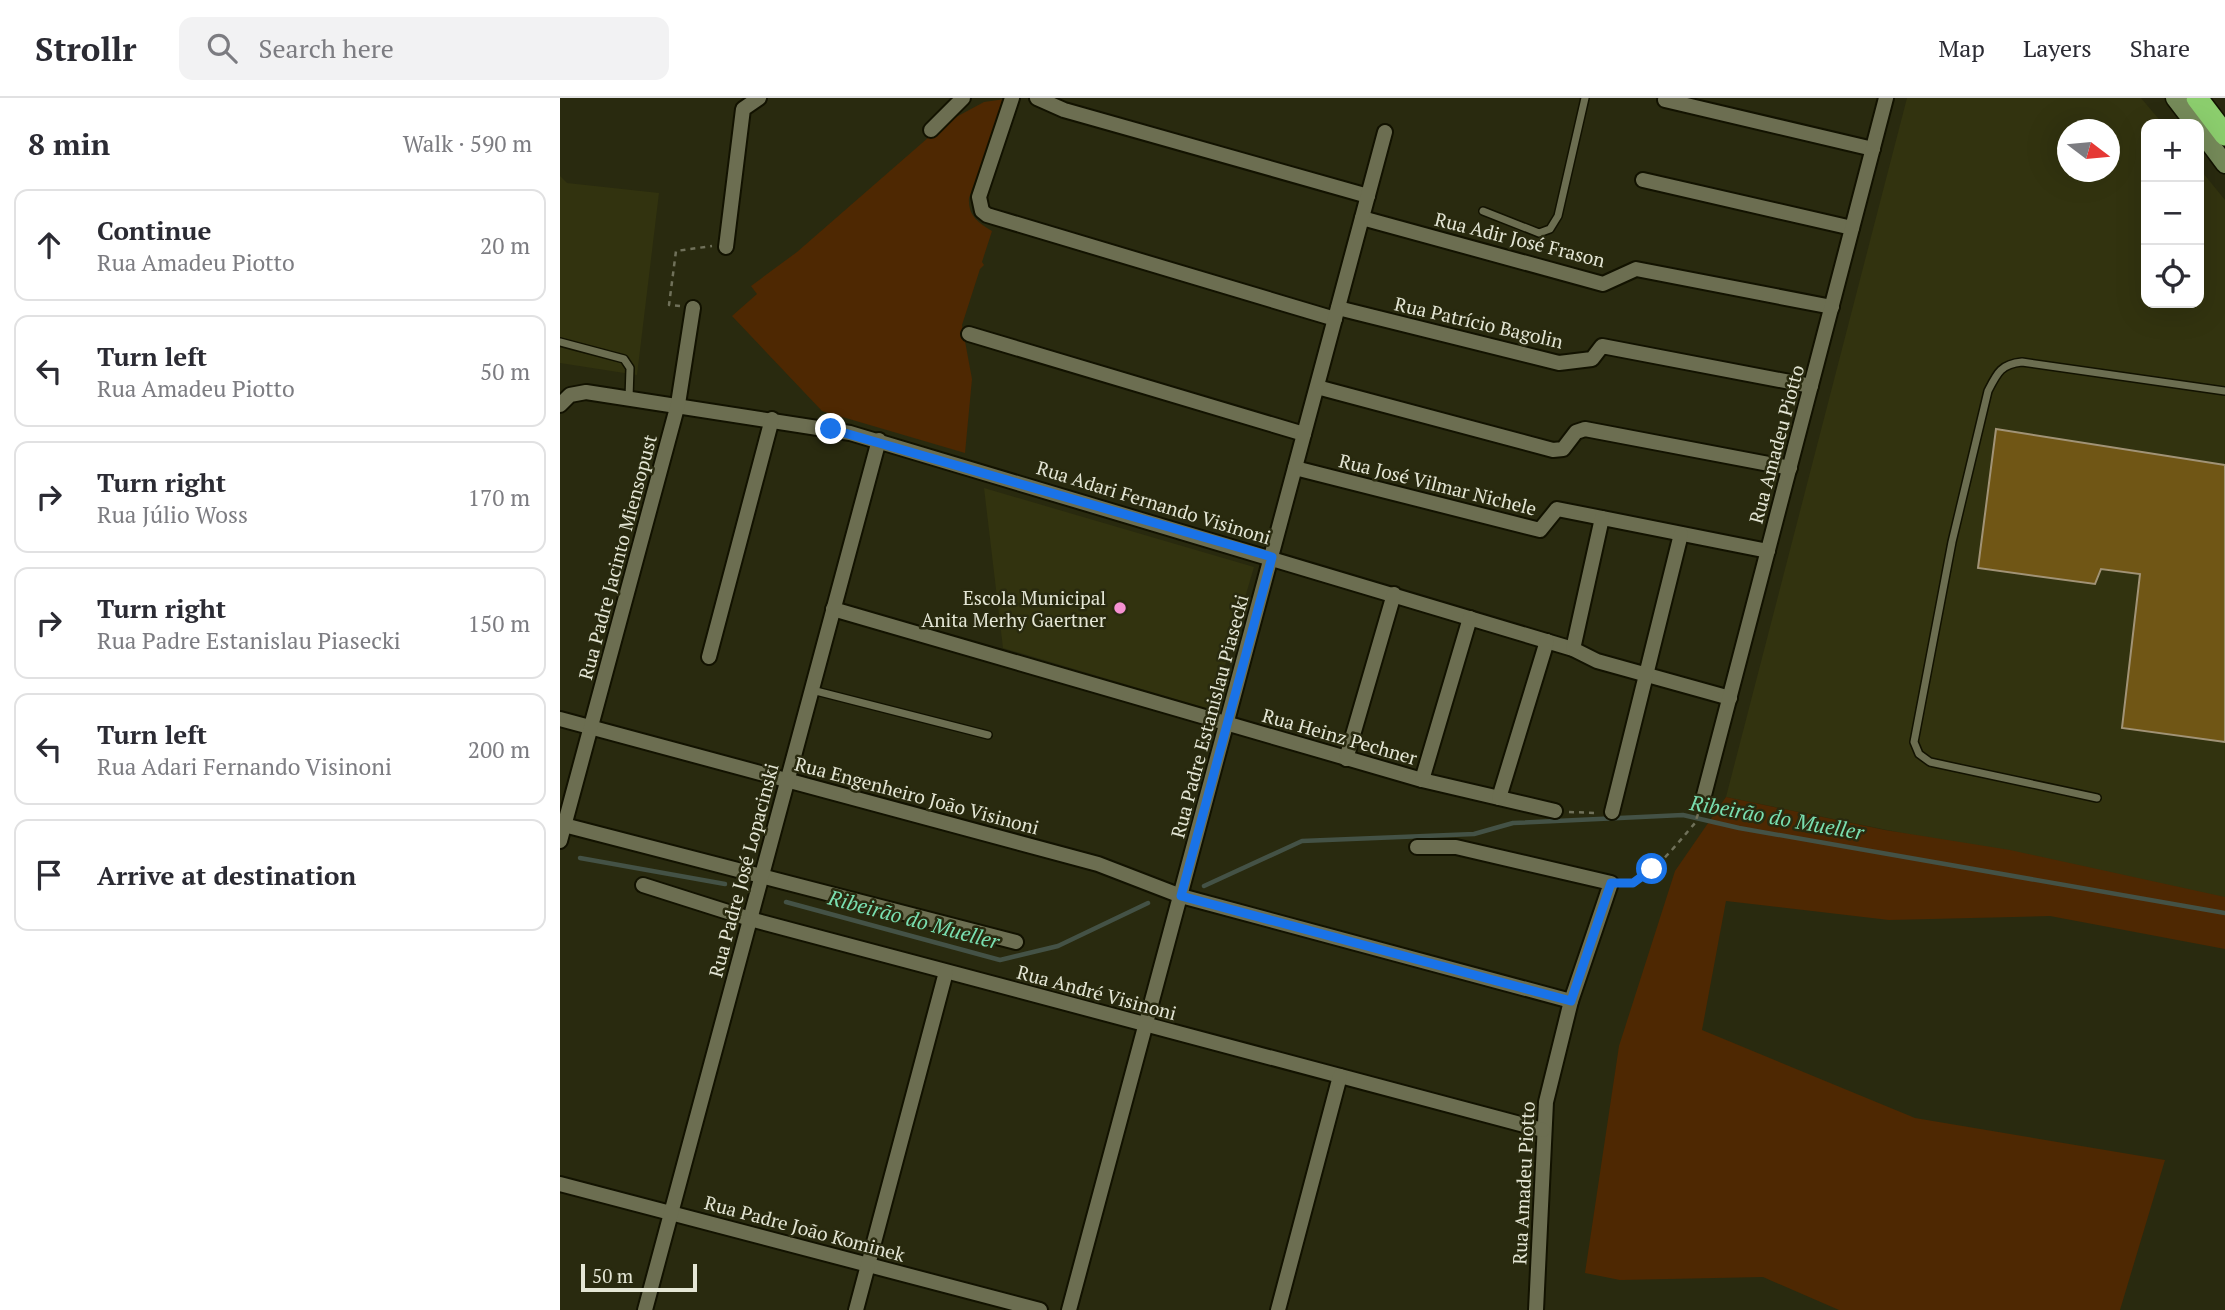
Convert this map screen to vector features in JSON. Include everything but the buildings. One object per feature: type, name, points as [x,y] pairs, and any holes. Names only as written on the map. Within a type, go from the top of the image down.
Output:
[{"type":"highway","points":[[2197,98],[2225,135]]},
{"type":"main road","points":[[2175,98],[2191,119]]},
{"type":"main road","points":[[2204,136],[2225,164]]},
{"type":"street","points":[[726,247],[743,109],[759,98]]},
{"type":"street","points":[[931,130],[963,98]]},
{"type":"street","name":"Rua Patrício Bagolin","points":[[1012,98],[981,190],[982,211],[995,220],[1337,313],[1559,363],[1592,359],[1602,346],[1811,386]]},
{"type":"street","points":[[1037,98],[1064,110],[1368,196]]},
{"type":"street","name":"Rua Amadeu Piotto","points":[[1703,799],[1886,98]]},
{"type":"street","points":[[1665,100],[1873,149]]},
{"type":"street","name":"Rua Padre Estanislau Piasecki","points":[[1069,1310],[1385,132]]},
{"type":"street","points":[[1643,180],[1852,228]]},
{"type":"street","name":"Rua Adir José Frason","points":[[1362,218],[1603,284],[1636,269],[1832,307]]},
{"type":"street","name":"Rua Padre Jacinto Miensopust","points":[[560,841],[678,404],[693,308]]},
{"type":"street","points":[[969,334],[1304,434]]},
{"type":"street","points":[[1317,387],[1553,450],[1563,449],[1576,432],[1585,429],[1790,468]]},
{"type":"street","name":"Rua Adari Fernando Visinoni","points":[[560,405],[577,393],[629,398],[772,419],[879,440],[1573,649],[1597,661],[1730,698]]},
{"type":"street","points":[[709,657],[772,419]]},
{"type":"street","name":"Rua Padre José Lopacinski","points":[[645,1310],[879,440]]},
{"type":"street","name":"Rua José Vilmar Nichele","points":[[1295,468],[1540,530],[1557,509],[1768,551]]},
{"type":"street","points":[[1573,649],[1602,518]]},
{"type":"street","points":[[1612,812],[1681,534]]},
{"type":"street","points":[[1346,759],[1394,594]]},
{"type":"street","name":"Rua Heinz Pechner","points":[[833,609],[1346,759],[1555,811]]},
{"type":"street","points":[[1422,780],[1470,618]]},
{"type":"street","points":[[1499,798],[1547,641]]},
{"type":"street","name":"Rua Engenheiro João Visinoni","points":[[560,719],[1098,864],[1181,896],[1571,1001]]},
{"type":"street","points":[[564,825],[1016,942]]},
{"type":"street","points":[[1417,847],[1456,847],[1611,883]]},
{"type":"street","name":"Rua Amadeu Piotto","points":[[1536,1310],[1543,1130],[1550,1080],[1571,1001],[1611,883]]},
{"type":"street","name":"Rua André Visinoni","points":[[643,886],[750,919],[1543,1130]]},
{"type":"street","points":[[856,1310],[946,972]]},
{"type":"street","points":[[1278,1310],[1340,1076]]},
{"type":"street","name":"Rua Padre João Kominek","points":[[560,1184],[1040,1310]]},
{"type":"lane","points":[[1483,211],[1539,233],[1550,229],[1558,216],[1585,98]]},
{"type":"lane","points":[[560,342],[624,359],[630,368],[629,398]]},
{"type":"lane","points":[[2097,797],[1930,762],[1919,754],[1914,742],[1952,542],[1988,391],[1999,369],[2009,363],[2022,362],[2225,391]]},
{"type":"lane","points":[[812,690],[988,735]]},
{"type":"path","points":[[669,305],[677,251],[726,247]]},
{"type":"path","points":[[1555,811],[1612,812]]},
{"type":"path","points":[[1611,883],[1628,884],[1640,879],[1695,823]]},
{"type":"shaded area","points":[[1907,98],[2141,98],[2159,119],[2141,119],[2141,308],[2204,308],[2204,174],[2225,200],[2225,899],[1726,797]]},
{"type":"shaded area","points":[[1005,99],[969,198],[972,214],[992,231],[982,262],[984,265],[980,269],[962,325],[972,379],[965,453],[822,411],[732,316],[757,294],[751,286],[797,252],[945,123],[984,102]]},
{"type":"shaded area","points":[[560,176],[567,183],[659,193],[637,375],[560,363]]},
{"type":"shaded area","name":"Escola Municipal Anita Merhy Gaertner","points":[[984,488],[1254,567],[1212,710],[1003,648]]},
{"type":"shaded area","points":[[1726,797],[1885,830],[2010,850],[2225,897],[2225,949],[2050,916],[1889,920],[1726,901],[1702,1030],[1915,1118],[2165,1160],[2120,1310],[1839,1310],[1763,1277],[1620,1280],[1585,1273],[1619,1046],[1675,871]]},
{"type":"waterway","name":"Ribeirão do Mueller","points":[[1204,886],[1302,841],[1474,834],[1513,823],[1683,815],[1739,828],[2225,913]]},
{"type":"waterway","name":"Ribeirão do Mueller","points":[[580,858],[725,884]]},
{"type":"waterway","name":"Ribeirão do Mueller","points":[[786,902],[1000,960],[1058,946],[1148,903]]},
{"type":"place","name":"Escola Municipal Anita Merhy Gaertner","points":[[1120,608]]},
{"type":"route","points":[[831,429],[879,440],[1272,557],[1181,896],[1571,1001],[1611,883],[1633,883],[1652,869]]}]
